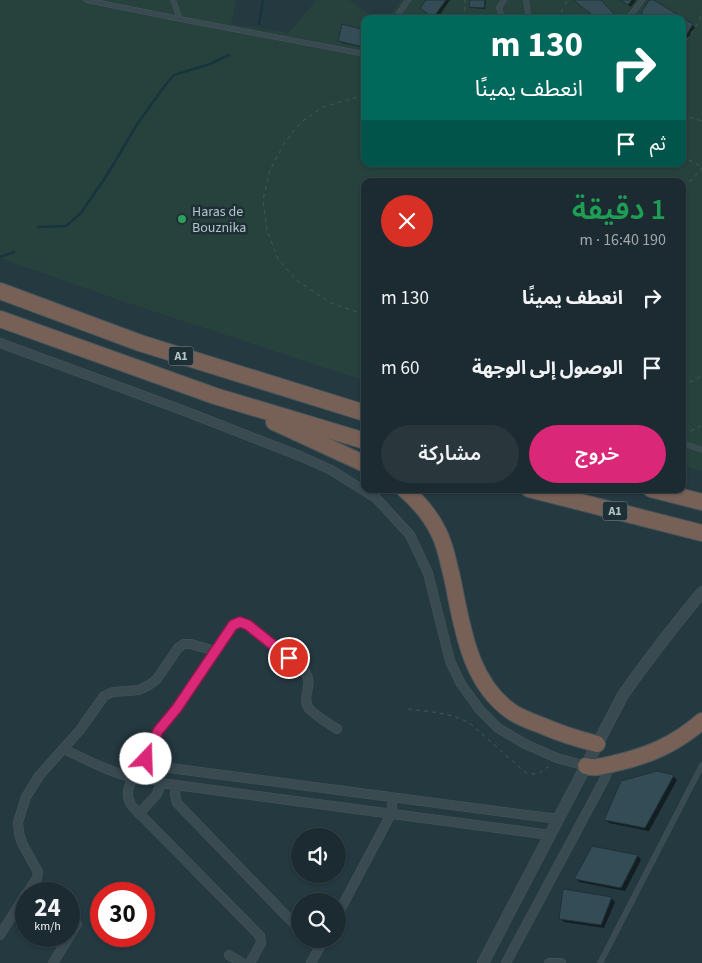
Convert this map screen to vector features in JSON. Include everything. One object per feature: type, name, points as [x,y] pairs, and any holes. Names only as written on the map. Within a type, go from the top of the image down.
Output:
[{"type":"highway","name":"A1","points":[[0,291],[140,343],[361,412]]},
{"type":"highway","name":"A1","points":[[0,319],[215,396],[361,440]]},
{"type":"highway","points":[[215,396],[361,462]]},
{"type":"highway","points":[[686,487],[702,490]]},
{"type":"highway","points":[[408,493],[428,515],[439,532],[446,552],[468,649],[485,684],[498,700],[512,712],[573,738],[597,744]]},
{"type":"highway","name":"A1","points":[[545,493],[702,533]]},
{"type":"highway","points":[[667,493],[702,502]]},
{"type":"highway","points":[[586,766],[593,767],[610,764],[645,755],[668,745],[702,721]]},
{"type":"street","points":[[0,343],[300,456],[331,470],[361,489]]},
{"type":"street","points":[[368,493],[376,498],[410,535],[428,573],[450,661],[461,684],[480,710],[498,728],[525,744],[557,758],[586,766]]},
{"type":"street","points":[[483,963],[623,695],[670,631],[702,592]]},
{"type":"street","points":[[154,769],[149,766],[146,759],[160,727],[177,708],[233,625],[240,622],[248,625],[306,672],[309,681],[308,708],[337,729]]},
{"type":"street","points":[[34,882],[38,872],[22,843],[18,822],[26,797],[34,783],[87,722],[104,696],[113,692],[139,690],[149,685],[157,679],[182,645],[191,644],[215,651]]},
{"type":"street","points":[[63,749],[132,778],[176,786],[550,835]]},
{"type":"street","points":[[510,962],[605,778],[610,764]]},
{"type":"street","points":[[154,769],[162,767],[558,820]]},
{"type":"street","points":[[140,814],[157,794],[158,782],[152,775],[154,769]]},
{"type":"street","points":[[132,778],[127,792],[127,797],[132,806],[260,936],[261,943],[250,963]]},
{"type":"street","points":[[272,798],[275,782]]},
{"type":"street","points":[[176,786],[175,798],[177,803],[291,921]]},
{"type":"street","points":[[346,899],[391,814],[393,798]]},
{"type":"street","points":[[0,935],[15,911]]},
{"type":"street","points":[[53,963],[63,947]]},
{"type":"street","points":[[311,963],[319,948]]},
{"type":"street","points":[[229,955],[242,963]]},
{"type":"street","points":[[549,963],[561,963]]},
{"type":"lane","points":[[86,0],[361,53]]},
{"type":"lane","points":[[173,0],[180,19]]},
{"type":"lane","points":[[398,15],[408,0]]},
{"type":"lane","points":[[501,15],[499,8],[504,0]]},
{"type":"lane","points":[[526,0],[528,15]]},
{"type":"lane","points":[[631,15],[642,0]]},
{"type":"lane","points":[[686,444],[702,450]]},
{"type":"lane","points":[[600,963],[702,765]]},
{"type":"path","points":[[465,0],[465,15]]},
{"type":"path","points":[[559,15],[568,0]]},
{"type":"path","points":[[686,41],[698,23],[702,12]]},
{"type":"path","points":[[361,97],[323,107],[301,122],[285,142],[270,170],[263,200],[267,230],[278,259],[296,280],[331,303],[361,314]]},
{"type":"path","points":[[686,116],[702,121]]},
{"type":"path","points":[[686,158],[702,167],[692,180],[686,183]]},
{"type":"path","points":[[686,384],[702,376]]},
{"type":"path","points":[[686,434],[702,424]]},
{"type":"path","points":[[408,709],[450,715],[463,719],[525,772],[540,773],[557,758]]},
{"type":"green space","name":"Haras de Bouznika","points":[[0,0],[236,0],[231,24],[289,33],[316,0],[349,0],[370,15],[361,15],[361,167],[686,167],[686,15],[391,15],[401,0],[702,0],[702,471],[686,467],[686,178],[361,178],[361,379],[119,300],[0,258]]},
{"type":"building","points":[[426,0],[446,0],[435,15],[429,15],[420,8]]},
{"type":"building","points":[[470,0],[485,0],[484,8],[469,7]]},
{"type":"building","points":[[573,0],[601,0],[615,15],[592,15]]},
{"type":"building","points":[[620,0],[632,0],[628,5]]},
{"type":"building","points":[[649,0],[654,0],[678,15],[644,15],[641,13]]},
{"type":"building","points":[[686,20],[693,24],[686,36]]},
{"type":"building","points":[[342,24],[361,29],[361,47],[338,41]]},
{"type":"building","points":[[657,771],[674,775],[645,828],[604,820],[621,781]]},
{"type":"building","points":[[592,846],[638,855],[621,888],[574,879]]},
{"type":"building","points":[[563,889],[612,897],[601,925],[559,919]]},
{"type":"waterway","points":[[259,24],[263,0]]},
{"type":"waterway","points":[[38,227],[66,226],[81,213],[107,175],[138,123],[174,75],[210,64],[229,55]]},
{"type":"waterway","points":[[0,257],[14,252]]},
{"type":"place","name":"Haras de Bouznika","points":[[182,219]]},
{"type":"route","points":[[146,759],[158,731],[177,708],[233,625],[240,622],[248,625],[289,658]]}]
